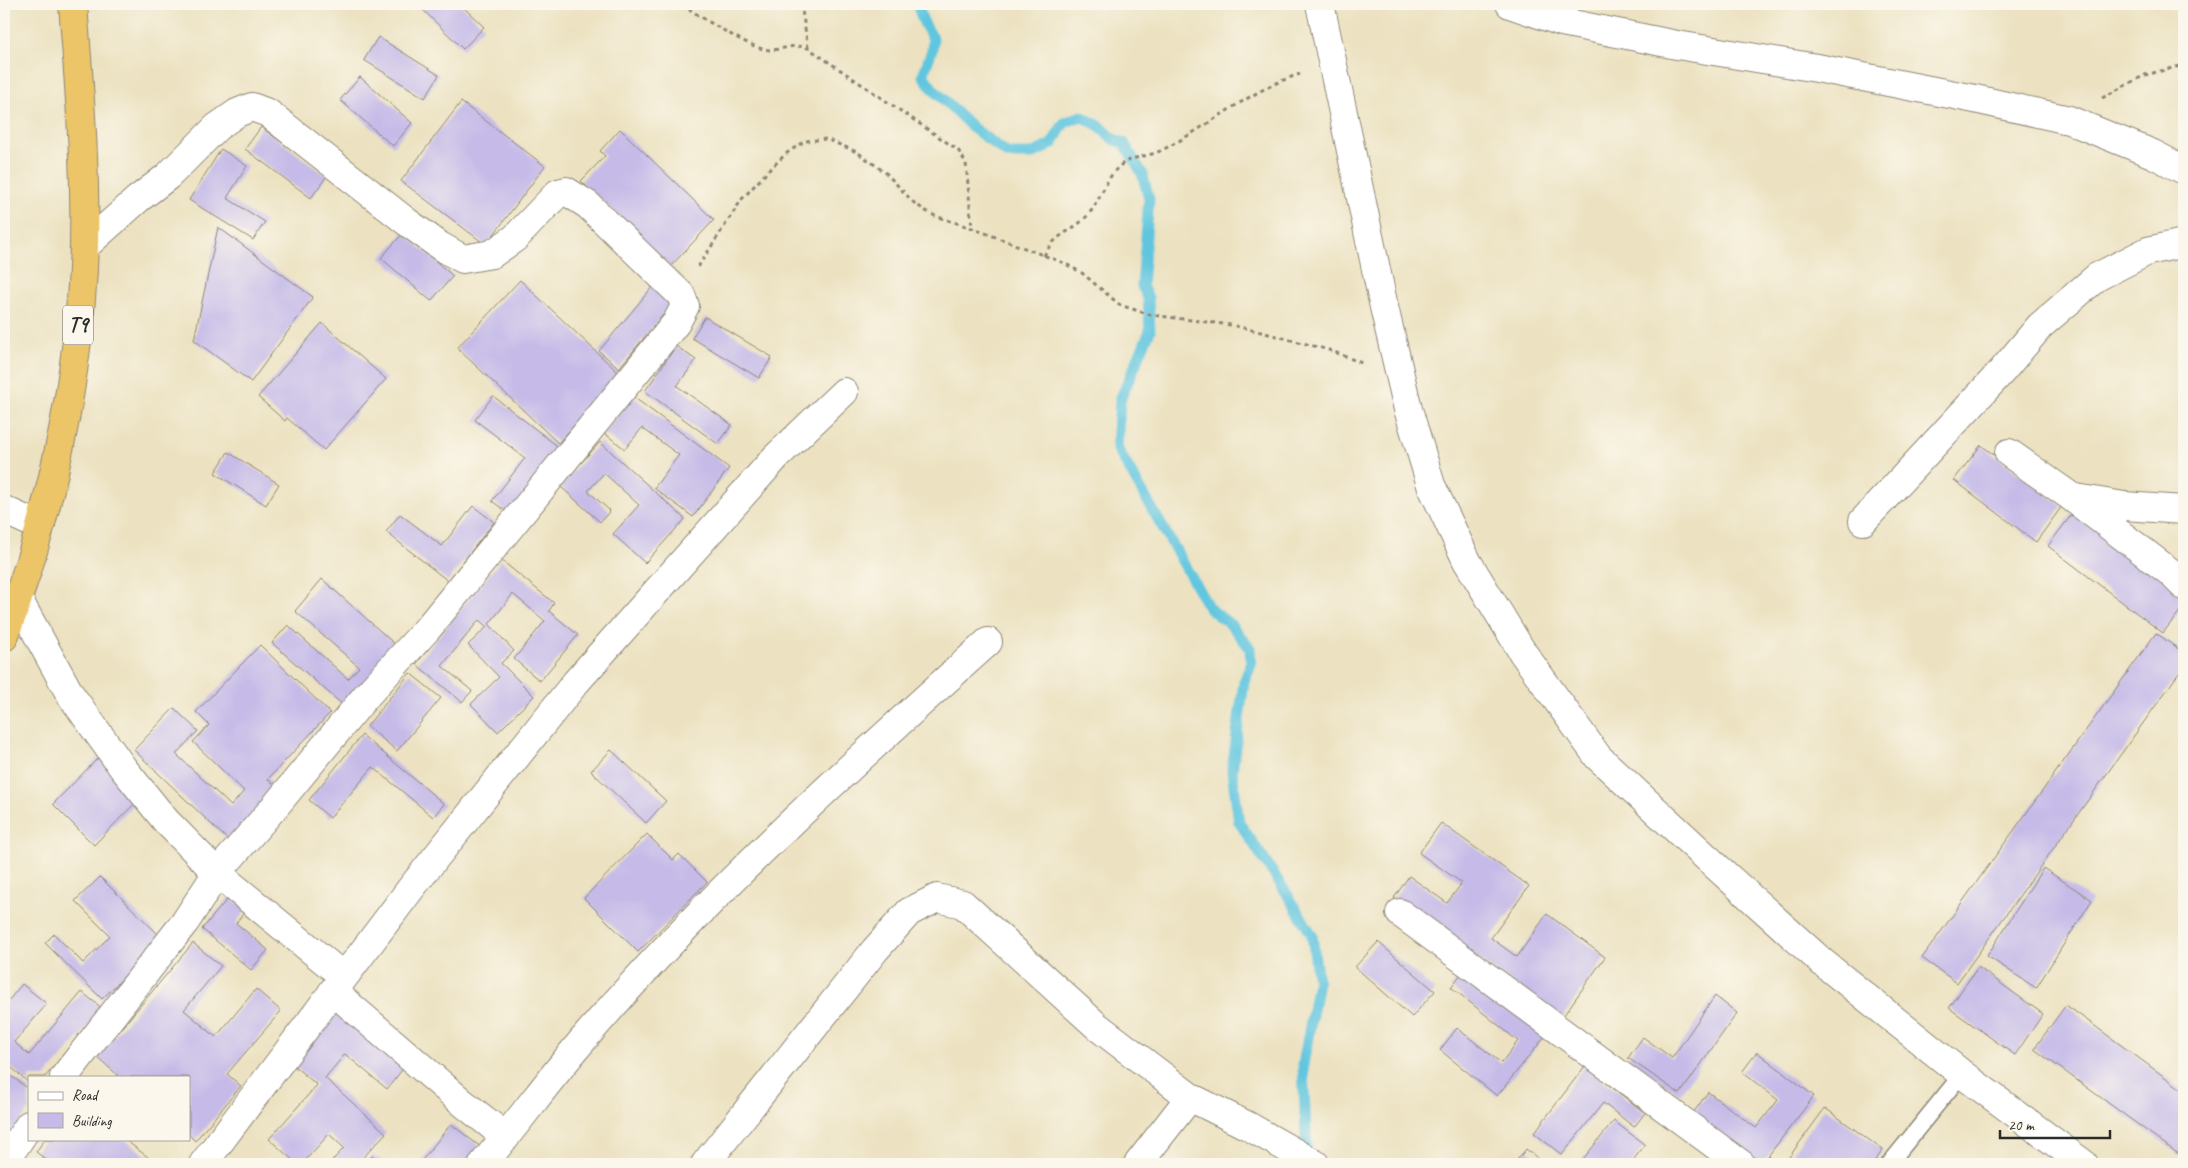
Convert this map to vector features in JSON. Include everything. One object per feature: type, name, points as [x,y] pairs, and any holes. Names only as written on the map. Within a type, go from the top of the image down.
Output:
[{"type":"highway","name":"T9","points":[[4,636],[18,599],[52,483],[67,405],[78,330],[84,247],[84,144],[73,4]]},
{"type":"street","points":[[1320,4],[1400,377],[1431,485],[1467,561],[1523,653],[1598,757],[1822,962],[1962,1074],[2084,1164]]},
{"type":"street","points":[[1510,4],[1562,22],[1677,45],[1817,68],[2069,120],[2153,154],[2184,170]]},
{"type":"street","points":[[65,1076],[185,922],[217,873],[366,696],[428,628],[676,323],[685,306],[681,295],[588,204],[566,191],[558,194],[515,238],[492,254],[464,259],[440,246],[414,227],[268,113],[252,107],[237,112],[217,128],[168,176],[138,199],[84,247]]},
{"type":"street","points":[[1863,521],[2003,370],[2040,326],[2097,276],[2148,251],[2184,244]]},
{"type":"street","points":[[203,1164],[412,887],[576,682],[776,457],[844,392]]},
{"type":"street","points":[[2008,453],[2070,496],[2170,572],[2184,586]]},
{"type":"street","points":[[2070,496],[2124,506],[2184,510]]},
{"type":"street","points":[[4,510],[39,526]]},
{"type":"street","points":[[18,599],[70,694],[94,729],[166,822],[217,873],[338,984],[463,1103],[506,1137]]},
{"type":"street","points":[[483,1164],[582,1041],[647,969],[768,843],[988,642]]},
{"type":"street","points":[[705,1164],[876,950],[909,912],[937,898],[963,904],[1098,1027],[1190,1097],[1248,1126],[1316,1164]]},
{"type":"street","points":[[1400,913],[1741,1164]]},
{"type":"street","points":[[1138,1164],[1190,1097]]},
{"type":"street","points":[[4,1163],[28,1127]]},
{"type":"lane","points":[[1889,1164],[1962,1074]]},
{"type":"path","points":[[682,4],[732,34],[762,49],[776,50],[798,44],[808,48],[958,150],[966,163],[972,228]]},
{"type":"path","points":[[801,4],[808,48]]},
{"type":"path","points":[[2069,120],[2123,86],[2145,75],[2184,65]]},
{"type":"path","points":[[1044,256],[1049,245],[1056,237],[1086,218],[1096,204],[1111,175],[1122,164],[1158,152],[1276,82],[1306,72],[1335,76]]},
{"type":"path","points":[[681,295],[704,256],[742,199],[769,170],[805,141],[826,139],[857,152],[886,174],[924,210],[935,216],[1064,263],[1082,273],[1120,305],[1138,312],[1231,326],[1297,340],[1400,377]]},
{"type":"building","points":[[417,4],[460,4],[484,27],[463,49]]},
{"type":"building","points":[[378,37],[439,75],[425,98],[364,60]]},
{"type":"building","points":[[360,77],[412,123],[393,146],[340,100]]},
{"type":"building","points":[[461,102],[545,166],[486,245],[401,181]]},
{"type":"building","points":[[261,127],[327,176],[311,198],[245,149]]},
{"type":"building","points":[[620,129],[714,220],[670,267],[581,181],[605,156],[600,151]]},
{"type":"building","points":[[221,149],[247,166],[227,198],[265,222],[253,240],[189,200]]},
{"type":"building","points":[[218,227],[313,297],[251,382],[194,340]]},
{"type":"building","points":[[403,233],[453,276],[431,301],[381,258]]},
{"type":"building","points":[[520,280],[621,375],[558,443],[457,348]]},
{"type":"building","points":[[653,286],[673,303],[619,368],[599,351]]},
{"type":"building","points":[[705,317],[772,357],[759,378],[692,338]]},
{"type":"building","points":[[322,323],[386,379],[324,450],[287,418],[285,421],[258,397]]},
{"type":"building","points":[[676,346],[696,360],[677,386],[732,425],[718,444],[645,391]]},
{"type":"building","points":[[493,396],[561,449],[511,515],[492,501],[525,458],[475,420]]},
{"type":"building","points":[[632,396],[729,468],[693,517],[654,488],[679,455],[642,428],[625,449],[604,433]]},
{"type":"building","points":[[600,442],[685,519],[645,563],[613,534],[639,505],[604,473],[588,491],[610,511],[600,522],[560,486]]},
{"type":"building","points":[[1981,445],[2062,506],[2036,542],[1954,480]]},
{"type":"building","points":[[228,452],[279,484],[266,505],[215,473]]},
{"type":"building","points":[[473,506],[494,522],[448,581],[386,532],[400,514],[442,546]]},
{"type":"building","points":[[2075,510],[2184,593],[2184,606],[2163,633],[2048,546]]},
{"type":"building","points":[[501,560],[554,603],[549,611],[578,635],[540,681],[514,659],[545,621],[513,594],[489,624],[514,651],[501,663],[534,696],[498,732],[471,704],[499,677],[468,645],[487,627],[479,620],[442,666],[472,691],[462,702],[416,664]]},
{"type":"building","points":[[322,579],[398,647],[345,707],[272,643],[288,625],[348,679],[359,667],[295,611]]},
{"type":"building","points":[[2156,633],[2184,653],[2184,666],[1957,983],[1922,958]]},
{"type":"building","points":[[260,645],[330,713],[268,779],[280,790],[230,842],[134,750],[174,708],[198,731],[176,754],[231,806],[244,791],[193,742],[209,725],[196,712]]},
{"type":"building","points":[[410,673],[441,698],[397,751],[367,726]]},
{"type":"building","points":[[362,735],[444,804],[433,817],[373,767],[330,818],[309,800]]},
{"type":"building","points":[[611,750],[666,801],[646,823],[591,771]]},
{"type":"building","points":[[99,757],[140,798],[94,845],[53,804]]},
{"type":"building","points":[[1441,823],[1529,886],[1491,938],[1517,957],[1547,914],[1605,957],[1561,1019],[1394,898],[1409,876],[1447,903],[1462,883],[1419,853]]},
{"type":"building","points":[[647,834],[673,860],[679,854],[707,882],[638,952],[584,898]]},
{"type":"building","points":[[2043,868],[2092,900],[2036,988],[1987,956]]},
{"type":"building","points":[[100,877],[162,938],[102,999],[45,943],[54,934],[83,963],[110,936],[75,901]]},
{"type":"building","points":[[230,896],[246,910],[236,923],[268,950],[251,970],[202,929]]},
{"type":"building","points":[[1378,942],[1435,991],[1412,1017],[1355,967]]},
{"type":"building","points":[[193,943],[221,966],[184,1010],[216,1037],[256,989],[281,1011],[227,1074],[241,1086],[195,1141],[190,1136],[190,1076],[119,1076],[97,1057]]},
{"type":"building","points":[[1978,967],[2043,1014],[2015,1055],[1949,1008]]},
{"type":"building","points":[[1465,969],[1546,1035],[1497,1096],[1440,1050],[1457,1028],[1501,1063],[1518,1041],[1451,987]]},
{"type":"building","points":[[22,984],[47,1004],[14,1042],[29,1055],[82,992],[103,1009],[46,1076],[28,1076],[28,1082],[4,1061],[4,1006]]},
{"type":"building","points":[[1715,996],[1737,1013],[1680,1094],[1628,1058],[1643,1037],[1672,1058]]},
{"type":"building","points":[[332,1005],[406,1065],[387,1089],[345,1054],[325,1078],[386,1133],[357,1164],[329,1164],[344,1148],[329,1134],[302,1164],[297,1164],[269,1139],[317,1085],[288,1061]]},
{"type":"building","points":[[2066,1005],[2184,1091],[2184,1158],[2034,1049]]},
{"type":"building","points":[[1757,1052],[1814,1096],[1762,1164],[1754,1164],[1691,1116],[1708,1092],[1756,1128],[1778,1100],[1742,1072]]},
{"type":"building","points":[[1585,1066],[1645,1113],[1634,1127],[1603,1103],[1562,1155],[1534,1133]]},
{"type":"building","points":[[4,1071],[28,1088],[28,1111],[4,1145]]},
{"type":"building","points":[[1825,1108],[1883,1150],[1873,1164],[1784,1164]]},
{"type":"building","points":[[1614,1121],[1645,1145],[1630,1164],[1579,1164]]},
{"type":"building","points":[[451,1124],[482,1148],[469,1164],[419,1164]]},
{"type":"building","points":[[44,1140],[125,1140],[157,1164],[52,1164],[36,1152]]},
{"type":"building","points":[[1526,1149],[1545,1164],[1514,1164]]},
{"type":"building","points":[[372,1156],[392,1164],[365,1164]]},
{"type":"waterway","points":[[919,4],[921,17],[933,38],[932,50],[923,75],[933,89],[973,128],[1008,154],[1032,154],[1052,144],[1064,123],[1081,116],[1101,127],[1113,139],[1124,143],[1142,173],[1149,199],[1142,286],[1148,298],[1150,331],[1120,400],[1117,448],[1209,608],[1231,625],[1250,648],[1251,664],[1244,682],[1232,771],[1239,822],[1312,935],[1318,982],[1303,1065],[1307,1157]]}]
